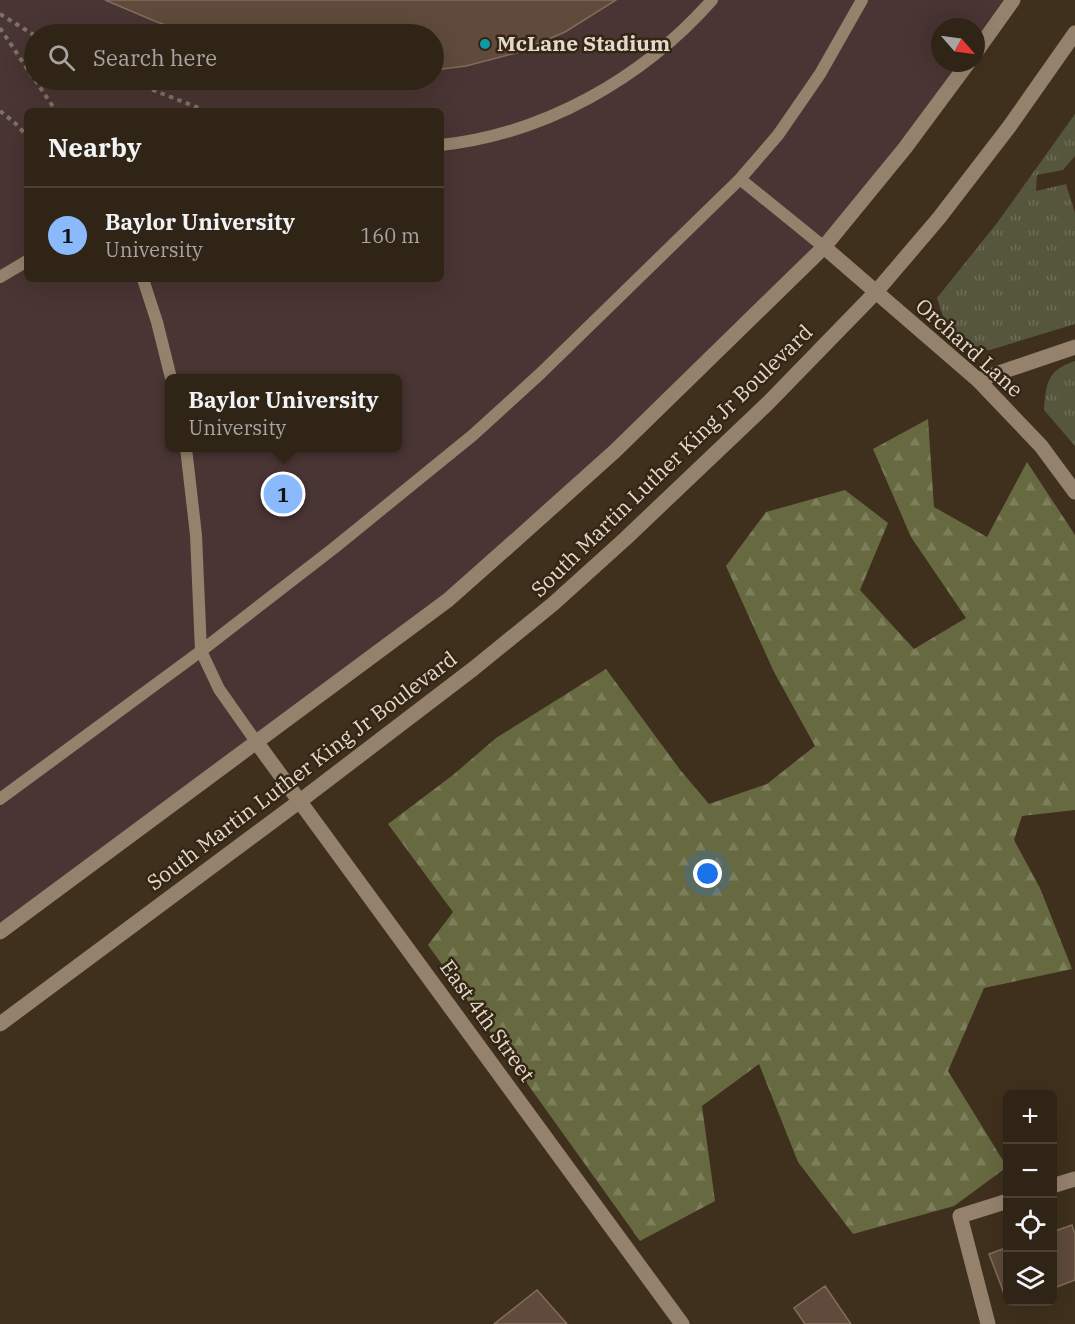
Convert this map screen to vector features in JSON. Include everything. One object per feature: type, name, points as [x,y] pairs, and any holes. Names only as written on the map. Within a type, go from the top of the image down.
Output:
[{"type":"main road","points":[[985,39],[1013,0]]},
{"type":"main road","name":"South Martin Luther King Jr Boulevard","points":[[0,1024],[300,801],[473,669],[553,604],[726,444],[876,292],[939,218],[1075,33]]},
{"type":"main road","points":[[0,932],[448,600],[518,538],[615,451],[824,247],[905,148],[961,72]]},
{"type":"main road","name":"Orchard Lane","points":[[824,247],[978,380],[1041,446],[1075,492]]},
{"type":"main road","points":[[978,380],[1075,346]]},
{"type":"main road","name":"East 4th Street","points":[[257,743],[682,1324]]},
{"type":"main road","points":[[1057,1185],[1075,1179]]},
{"type":"main road","points":[[988,1324],[960,1216],[1003,1203]]},
{"type":"lane","points":[[444,145],[507,133],[590,98],[636,70],[689,26],[712,0]]},
{"type":"lane","points":[[0,799],[201,651],[334,548],[473,435],[541,373],[740,179],[778,135],[820,74],[862,0]]},
{"type":"lane","points":[[740,179],[824,247]]},
{"type":"lane","points":[[0,277],[24,263]]},
{"type":"lane","points":[[144,282],[170,374]]},
{"type":"lane","points":[[187,452],[196,535],[201,651],[219,689],[257,743]]},
{"type":"path","points":[[0,14],[24,29]]},
{"type":"path","points":[[0,28],[24,63]]},
{"type":"path","points":[[42,90],[54,108]]},
{"type":"path","points":[[153,90],[199,108]]},
{"type":"path","points":[[0,111],[24,133]]},
{"type":"shaded area","points":[[0,0],[1003,0],[985,25],[985,18],[931,18],[931,72],[951,72],[824,247],[518,538],[0,932]]},
{"type":"green space","points":[[1075,114],[1075,156],[1063,170],[1037,175],[1036,191],[1066,184],[1075,213],[1075,324],[990,350],[975,349],[948,332],[937,298],[997,223]]},
{"type":"green space","points":[[1075,361],[1075,446],[1044,410],[1047,385],[1053,374]]},
{"type":"green space","points":[[928,419],[934,507],[987,537],[1027,462],[1075,535],[1075,810],[1022,816],[1014,840],[1040,888],[1072,969],[984,988],[948,1071],[1003,1160],[1003,1170],[954,1206],[853,1234],[798,1162],[759,1064],[702,1106],[715,1201],[640,1241],[428,945],[453,912],[388,824],[453,775],[496,738],[606,669],[681,771],[709,804],[767,784],[815,746],[774,672],[726,566],[766,512],[845,490],[888,523],[860,590],[914,649],[966,618],[911,537],[873,449]]},
{"type":"building","name":"McLane Stadium","points":[[105,0],[616,0],[565,32],[516,53],[466,66],[444,69],[444,24],[163,24]]},
{"type":"building","points":[[1072,1225],[1075,1234],[1075,1280],[1057,1287],[1057,1252],[1057,1230]]},
{"type":"building","points":[[1003,1249],[1003,1291],[989,1254]]},
{"type":"building","points":[[825,1286],[851,1324],[805,1324],[794,1308]]},
{"type":"building","points":[[537,1290],[567,1324],[494,1324]]},
{"type":"place","name":"McLane Stadium","points":[[485,44]]},
{"type":"place","name":"Baylor University","points":[[283,494]]}]
